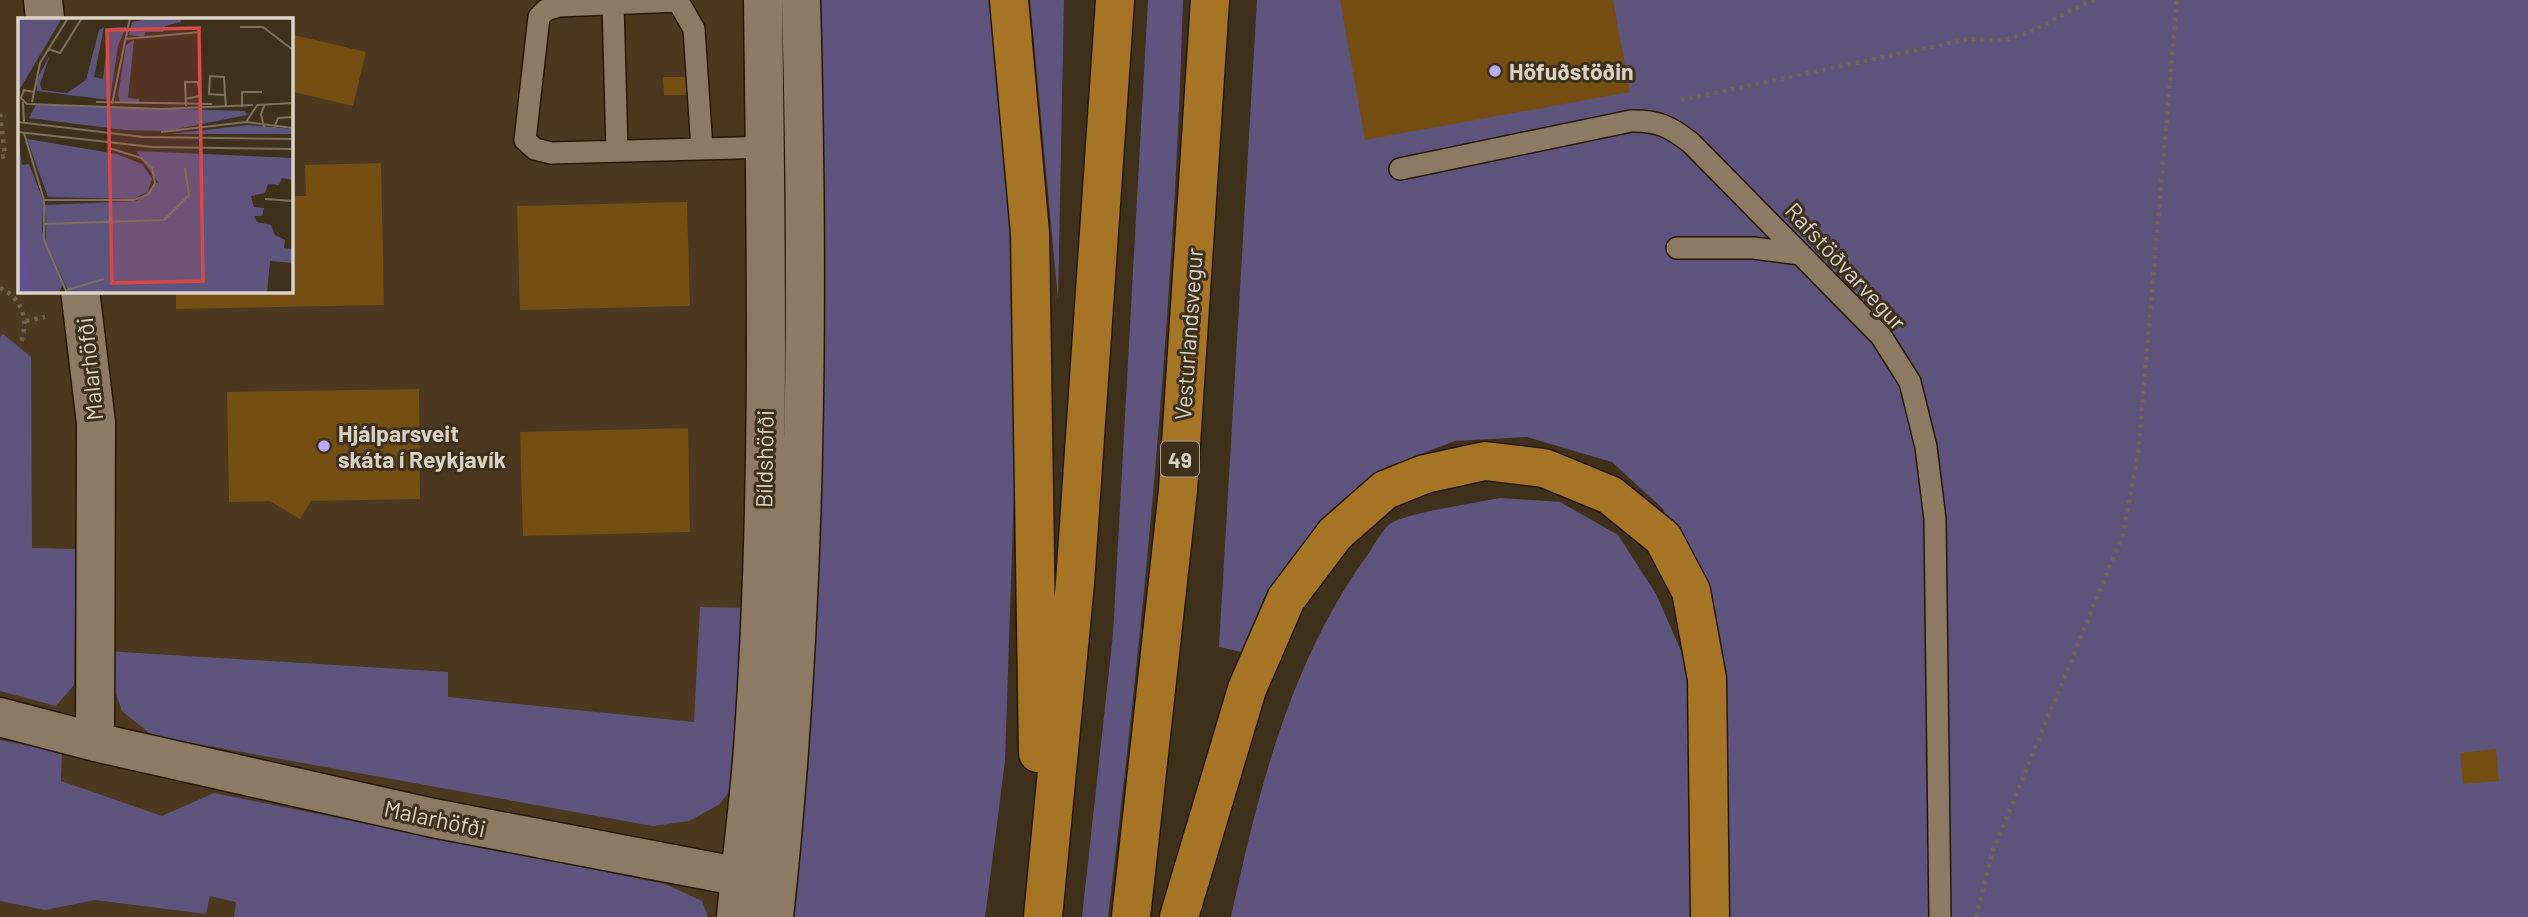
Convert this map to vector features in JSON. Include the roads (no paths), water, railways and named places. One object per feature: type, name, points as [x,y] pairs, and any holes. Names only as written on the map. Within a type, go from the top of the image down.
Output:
[{"type":"highway","points":[[1009,0],[1030,233],[1042,917]]},
{"type":"highway","points":[[1042,917],[1076,583],[1115,0]]},
{"type":"highway","name":"Vesturlandsvegur","points":[[1131,917],[1178,490],[1210,0]]},
{"type":"highway","points":[[1179,917],[1247,689],[1286,599],[1335,534],[1385,490],[1425,474],[1485,461],[1544,468],[1610,495],[1663,538],[1691,592],[1707,679],[1710,917]]},
{"type":"street","points":[[43,0],[45,18]]},
{"type":"street","name":"Bíldshöfði","points":[[736,917],[753,749],[761,595],[766,386],[763,0]]},
{"type":"street","name":"Bíldshöfði","points":[[776,900],[789,764],[804,386],[805,146],[801,0]]},
{"type":"street","name":"Malarhöfði","points":[[80,292],[96,423],[95,742]]},
{"type":"street","name":"Malarhöfði","points":[[0,717],[95,742],[433,818],[740,878],[776,900]]},
{"type":"lane","points":[[702,149],[694,29],[678,1],[559,6],[546,10],[539,17],[524,139],[535,149],[551,153],[617,151],[702,149],[805,146]]},
{"type":"lane","points":[[613,4],[617,151]]},
{"type":"lane","name":"Rafstöðvarvegur","points":[[1400,169],[1631,121],[1650,120],[1670,126],[1691,143],[1881,336],[1910,382],[1926,447],[1935,519],[1940,917]]},
{"type":"lane","points":[[1677,248],[1753,248],[1800,254]]},
{"type":"place","name":"Höfuðstöðin","points":[[1495,71]]},
{"type":"place","name":"Hjálparsveit skáta í Reykjavík","points":[[324,446]]}]
